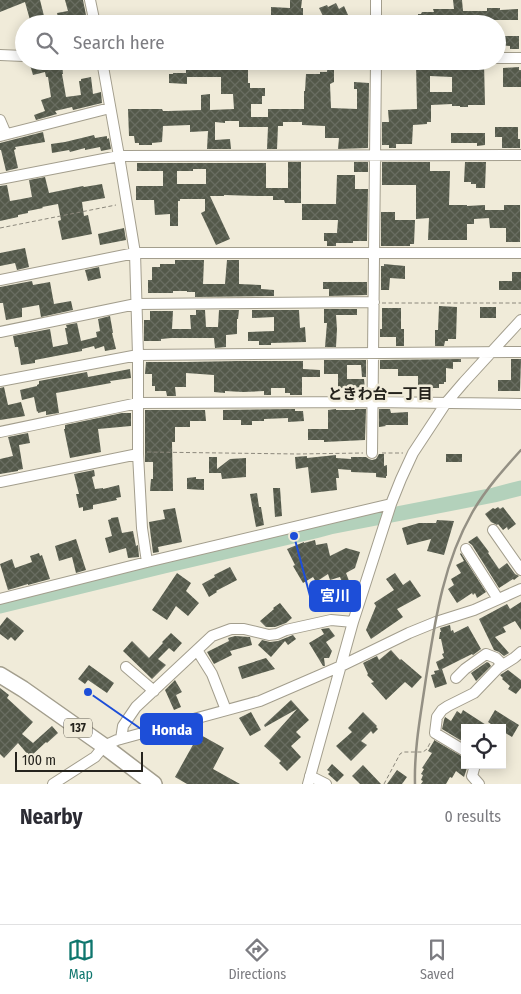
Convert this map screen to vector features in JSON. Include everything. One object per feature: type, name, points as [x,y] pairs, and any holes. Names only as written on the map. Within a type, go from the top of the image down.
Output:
[{"type":"highway","name":"137","points":[[0,675],[104,746],[152,784]]},
{"type":"street","points":[[90,0],[93,15]]},
{"type":"street","points":[[376,0],[376,15]]},
{"type":"street","points":[[0,55],[15,56]]},
{"type":"street","points":[[506,58],[521,58]]},
{"type":"street","points":[[104,70],[135,253],[138,453],[142,528],[147,562]]},
{"type":"street","points":[[372,453],[376,70]]},
{"type":"street","points":[[0,120],[3,135],[110,108]]},
{"type":"street","points":[[0,179],[119,156],[521,155]]},
{"type":"street","points":[[0,280],[135,253],[521,253]]},
{"type":"street","points":[[0,332],[136,304],[374,302]]},
{"type":"street","points":[[326,784],[309,780],[353,622],[390,507],[401,479],[413,453],[446,403],[521,320]]},
{"type":"street","points":[[0,381],[138,354],[521,352]]},
{"type":"street","points":[[0,432],[138,403],[372,402],[521,404]]},
{"type":"street","points":[[0,482],[138,453]]},
{"type":"street","points":[[0,599],[147,562],[390,507]]},
{"type":"street","points":[[493,530],[521,570]]},
{"type":"street","points":[[466,549],[498,599]]},
{"type":"street","points":[[53,784],[95,757],[104,746],[121,739],[260,701],[341,666],[409,633],[474,610],[521,589]]},
{"type":"street","points":[[121,739],[123,726],[136,707],[212,636],[231,629],[244,629],[269,635],[331,620],[353,622]]},
{"type":"street","points":[[197,650],[212,674],[226,710]]},
{"type":"street","points":[[461,749],[435,733],[437,717],[442,710],[474,693],[498,668],[521,652]]},
{"type":"street","points":[[456,678],[486,654],[496,658],[503,665]]},
{"type":"street","points":[[126,667],[154,691]]},
{"type":"street","points":[[474,769],[472,776],[479,784]]},
{"type":"path","points":[[0,228],[127,203]]},
{"type":"path","points":[[374,302],[521,303]]},
{"type":"path","points":[[138,453],[413,453]]},
{"type":"path","points":[[384,784],[400,754],[403,752],[423,752],[435,733]]},
{"type":"building","points":[[0,0],[40,0],[44,15],[29,15],[25,2],[0,12]]},
{"type":"building","points":[[65,0],[83,0],[86,15],[57,15],[57,13],[68,11]]},
{"type":"building","points":[[290,0],[302,0],[301,8],[303,8],[303,15],[271,15],[271,7],[290,8]]},
{"type":"building","points":[[453,0],[462,0],[463,11],[487,11],[487,8],[500,8],[500,10],[518,9],[518,20],[506,20],[506,15],[418,15],[422,12],[434,12],[433,9],[454,9]]},
{"type":"building","points":[[336,3],[339,9],[344,6],[348,15],[322,15],[319,8],[327,5],[328,7]]},
{"type":"building","points":[[506,36],[519,36],[519,49],[510,49],[510,46],[506,46]]},
{"type":"building","points":[[519,67],[519,70],[521,70],[521,87],[503,87],[503,70],[506,70],[506,68]]},
{"type":"building","points":[[32,70],[63,70],[66,97],[81,95],[79,81],[91,77],[93,94],[101,92],[102,103],[73,110],[72,107],[55,111],[57,114],[36,120],[34,115],[45,111],[41,100],[51,97],[48,77],[46,77],[45,72],[33,75]]},
{"type":"building","points":[[186,70],[248,70],[250,88],[265,88],[262,104],[251,104],[251,117],[268,117],[268,109],[304,109],[306,74],[320,74],[320,72],[334,70],[334,82],[330,84],[331,108],[357,109],[357,89],[354,89],[354,82],[369,83],[368,148],[338,149],[339,138],[325,138],[325,126],[302,125],[302,122],[283,122],[283,126],[278,126],[277,149],[267,149],[268,127],[239,127],[239,121],[215,122],[215,140],[230,139],[231,149],[207,149],[208,131],[190,132],[190,125],[163,126],[162,142],[152,143],[152,145],[139,145],[139,143],[135,143],[134,136],[129,136],[128,109],[162,109],[163,111],[201,110],[201,95],[210,94],[210,110],[234,109],[233,94],[221,94],[221,77],[187,77],[187,84],[169,83],[169,74],[186,73]]},
{"type":"building","points":[[416,70],[484,70],[485,105],[460,107],[452,106],[452,104],[431,105],[431,122],[413,125],[412,144],[396,144],[396,148],[382,145],[382,122],[389,122],[388,110],[417,109]],"holes":[[[430,76],[452,77],[452,92],[430,92]]]},
{"type":"building","points":[[495,127],[518,127],[520,148],[502,148],[502,137],[495,137]]},
{"type":"building","points":[[43,132],[45,142],[15,147],[18,168],[6,171],[0,143]]},
{"type":"building","points":[[451,133],[485,133],[485,145],[477,146],[477,143],[451,143]]},
{"type":"building","points":[[94,135],[95,138],[107,136],[111,149],[101,151],[100,147],[85,150],[85,148],[70,152],[69,150],[52,153],[51,144]]},
{"type":"building","points":[[288,162],[301,162],[301,203],[285,203],[284,200],[273,200],[273,196],[210,196],[230,239],[216,245],[201,213],[205,211],[205,199],[180,199],[178,201],[178,226],[170,226],[170,214],[155,215],[154,200],[136,200],[136,186],[163,186],[163,171],[137,171],[137,163],[266,163],[266,188],[288,188]],"holes":[[[206,169],[206,184],[177,184],[177,171]]]},
{"type":"building","points":[[354,162],[368,162],[368,172],[354,172]]},
{"type":"building","points":[[382,162],[430,162],[430,171],[450,171],[449,205],[485,205],[485,210],[504,210],[504,205],[520,205],[520,242],[506,242],[506,228],[490,228],[489,218],[474,219],[474,224],[467,224],[467,240],[428,240],[429,218],[416,219],[416,185],[382,185]]},
{"type":"building","points":[[465,162],[486,162],[485,188],[476,188],[476,184],[464,182]]},
{"type":"building","points":[[337,175],[355,175],[355,189],[368,189],[367,241],[336,243],[336,246],[327,246],[327,241],[324,241],[324,233],[337,233],[338,220],[302,220],[302,204],[336,204]]},
{"type":"building","points":[[45,177],[49,193],[102,184],[105,198],[82,202],[84,216],[88,215],[92,234],[62,240],[58,221],[61,220],[58,204],[28,211],[28,213],[18,215],[18,217],[0,221],[0,186],[7,185],[10,201],[32,197],[29,180]]},
{"type":"building","points":[[381,212],[395,212],[395,220],[415,220],[414,244],[410,244],[410,246],[381,246]]},
{"type":"building","points":[[124,228],[126,240],[100,245],[98,234]]},
{"type":"building","points":[[25,248],[29,267],[17,270],[15,263],[0,266],[0,253]]},
{"type":"building","points":[[175,260],[204,260],[203,284],[225,284],[227,260],[239,260],[239,284],[261,285],[261,289],[274,290],[274,296],[195,297],[195,292],[187,291],[148,293],[148,280],[152,280],[152,267],[160,267],[160,264],[175,264]]},
{"type":"building","points":[[384,264],[405,266],[405,279],[390,278],[389,290],[381,290],[381,266],[384,266]]},
{"type":"building","points":[[99,267],[101,278],[88,281],[85,270]]},
{"type":"building","points":[[512,272],[521,272],[521,290],[499,290],[499,281],[512,281]]},
{"type":"building","points":[[32,281],[33,285],[50,282],[54,304],[71,301],[73,310],[41,317],[39,305],[22,308],[22,317],[6,320],[3,303],[0,303],[0,287]]},
{"type":"building","points":[[323,282],[367,282],[367,295],[329,296],[329,289],[323,289]]},
{"type":"building","points":[[439,306],[457,307],[456,339],[448,339],[448,341],[445,341],[444,346],[435,346],[435,330],[438,330]]},
{"type":"building","points":[[480,307],[496,307],[496,318],[480,318]]},
{"type":"building","points":[[382,308],[401,308],[401,329],[404,329],[404,346],[396,346],[396,337],[380,337]]},
{"type":"building","points":[[324,309],[357,309],[357,315],[336,315],[336,347],[325,347],[327,323],[324,323]]},
{"type":"building","points":[[196,310],[205,310],[206,327],[218,327],[219,310],[239,310],[237,334],[226,335],[226,347],[215,348],[214,338],[171,338],[161,339],[161,341],[144,341],[144,320],[150,320],[150,311],[173,311],[172,329],[191,329],[190,315],[196,315]]},
{"type":"building","points":[[252,310],[299,310],[300,328],[305,327],[306,342],[259,345],[259,341],[248,341],[248,332],[274,331],[274,317],[252,318]]},
{"type":"building","points":[[110,316],[116,349],[105,351],[104,346],[95,349],[94,346],[82,349],[82,351],[35,360],[35,363],[21,365],[18,347],[15,347],[13,336],[50,329],[53,347],[68,344],[66,325],[77,323],[81,341],[97,337],[96,332],[100,331],[98,319]]},
{"type":"building","points":[[461,359],[461,362],[453,362],[453,369],[446,368],[446,382],[439,384],[439,388],[433,388],[433,391],[418,389],[418,376],[398,376],[398,369],[380,369],[380,360]]},
{"type":"building","points":[[511,359],[521,359],[520,391],[498,391],[498,380],[511,380]]},
{"type":"building","points":[[324,360],[366,360],[366,377],[362,377],[361,365],[347,365],[347,379],[364,379],[365,390],[344,390],[344,388],[338,388],[338,374],[324,374]]},
{"type":"building","points":[[303,361],[303,369],[320,370],[320,377],[302,377],[302,395],[285,393],[285,388],[271,388],[271,395],[264,395],[264,391],[214,392],[214,375],[186,373],[186,387],[175,387],[176,396],[167,396],[166,391],[155,391],[155,386],[152,386],[152,374],[145,374],[146,362]]},
{"type":"building","points":[[130,369],[131,378],[56,393],[59,413],[46,415],[46,411],[38,413],[34,397],[22,400],[20,390],[37,386],[39,381],[87,372],[88,377]]},
{"type":"building","points":[[4,387],[8,405],[21,402],[25,416],[0,420],[0,388]]},
{"type":"building","points":[[295,409],[295,411],[303,411],[304,421],[288,422],[288,418],[264,419],[264,421],[252,421],[252,425],[241,425],[241,420],[223,420],[223,410]]},
{"type":"building","points":[[366,409],[365,440],[324,442],[324,440],[308,440],[308,429],[328,429],[328,410]]},
{"type":"building","points":[[379,409],[390,409],[391,413],[408,412],[408,425],[385,425],[379,427]]},
{"type":"building","points":[[145,410],[205,410],[206,421],[190,421],[190,427],[175,427],[175,442],[172,442],[173,491],[150,491],[151,479],[153,479],[153,462],[145,462]]},
{"type":"building","points":[[122,413],[131,413],[131,426],[98,429],[101,452],[70,458],[64,429],[65,425]]},
{"type":"building","points":[[28,433],[30,443],[19,445],[23,469],[0,474],[0,459],[13,456],[8,437]]},
{"type":"building","points":[[379,454],[384,454],[384,466],[387,465],[386,478],[376,477],[376,473],[351,472],[351,470],[338,469],[339,478],[336,478],[337,490],[311,493],[308,467],[296,469],[295,457],[307,456],[307,458],[336,455],[336,458],[366,457],[372,460],[376,459]]},
{"type":"building","points":[[446,454],[462,454],[462,462],[446,462]]},
{"type":"building","points":[[209,457],[217,457],[217,469],[230,459],[246,458],[246,477],[222,479],[221,473],[209,473]]},
{"type":"building","points":[[94,470],[95,476],[92,477],[95,489],[119,485],[121,497],[116,498],[117,500],[93,505],[93,509],[83,511],[83,507],[79,508],[76,494],[79,494],[74,474]]},
{"type":"building","points":[[196,477],[196,479],[204,479],[204,490],[187,489],[187,478]]},
{"type":"building","points":[[273,488],[280,488],[282,516],[275,517]]},
{"type":"building","points":[[257,493],[264,525],[256,527],[250,494]]},
{"type":"building","points":[[498,507],[500,509],[503,507],[516,524],[508,530],[507,527],[503,530],[498,524],[491,522],[485,514]]},
{"type":"building","points":[[175,508],[182,542],[158,547],[159,552],[153,553],[149,522],[165,519],[163,510]]},
{"type":"building","points":[[118,517],[122,533],[133,531],[136,546],[138,545],[139,557],[128,558],[126,548],[109,553],[105,538],[112,536],[108,520]]},
{"type":"building","points":[[437,520],[454,521],[444,555],[427,551],[431,539],[407,545],[402,528],[419,523],[436,523]]},
{"type":"building","points":[[477,536],[499,569],[507,563],[515,574],[519,576],[499,588],[472,545],[468,542]]},
{"type":"building","points":[[76,539],[86,570],[76,573],[72,557],[59,561],[55,546]]},
{"type":"building","points":[[315,540],[316,545],[327,543],[330,556],[346,548],[360,552],[355,568],[346,573],[351,586],[345,589],[340,577],[330,580],[328,574],[316,582],[313,577],[303,583],[293,566],[295,565],[287,549]]},
{"type":"building","points":[[39,553],[40,556],[42,555],[50,579],[8,590],[0,564],[12,559],[15,568],[32,562],[30,556]]},
{"type":"building","points":[[461,553],[486,592],[477,598],[475,593],[473,595],[472,593],[457,603],[448,589],[454,585],[451,579],[461,573],[456,565],[464,561]]},
{"type":"building","points":[[230,567],[237,580],[209,597],[202,584]]},
{"type":"building","points":[[177,573],[191,583],[186,591],[199,603],[188,616],[176,606],[167,620],[152,610]]},
{"type":"building","points":[[395,573],[403,585],[410,580],[421,596],[397,609],[403,617],[371,639],[366,630],[376,606],[374,603],[394,590],[386,579]]},
{"type":"building","points":[[521,602],[521,630],[515,621],[503,627],[506,632],[495,637],[509,653],[504,656],[494,650],[479,619],[507,604],[510,609]]},
{"type":"building","points":[[280,603],[292,618],[286,623],[275,627],[266,627],[260,621]]},
{"type":"building","points":[[7,617],[24,631],[15,641],[11,637],[8,640],[0,634],[0,626]]},
{"type":"building","points":[[450,625],[451,631],[453,630],[454,633],[468,626],[481,649],[473,655],[442,669],[447,684],[435,688],[431,675],[435,674],[434,671],[439,670],[436,662],[444,658],[441,639],[439,639],[440,628]]},
{"type":"building","points":[[329,628],[335,636],[326,642],[332,651],[329,658],[324,658],[325,666],[323,666],[309,643],[324,634],[321,629]]},
{"type":"building","points":[[171,633],[182,643],[174,652],[169,648],[158,659],[166,665],[152,679],[123,651],[132,641],[149,658]]},
{"type":"building","points":[[293,635],[296,639],[288,645],[285,641],[271,657],[258,645],[262,640],[278,641]]},
{"type":"building","points":[[235,636],[250,637],[252,645],[230,651],[232,655],[214,664],[207,652],[229,641],[228,638]]},
{"type":"building","points":[[391,650],[400,660],[422,677],[412,688],[405,682],[386,700],[371,683],[374,682],[367,675],[363,663],[377,656],[379,660]]},
{"type":"building","points":[[266,658],[275,669],[242,679],[238,667]]},
{"type":"building","points":[[487,662],[491,666],[476,681],[471,673]]},
{"type":"building","points":[[89,665],[114,683],[107,693],[88,680],[85,684],[78,679]]},
{"type":"building","points":[[508,670],[521,680],[521,688],[516,694],[508,689],[510,686],[500,675]]},
{"type":"building","points":[[175,680],[182,692],[176,695],[181,707],[174,710],[165,690]]},
{"type":"building","points":[[0,688],[9,695],[7,698],[33,722],[22,734],[33,743],[52,726],[58,733],[30,757],[18,743],[4,758],[0,754]]},
{"type":"building","points":[[291,700],[309,720],[296,732],[301,737],[291,746],[301,757],[287,771],[279,763],[281,761],[264,746],[297,709],[265,727],[264,725]]},
{"type":"building","points":[[463,710],[485,724],[461,724],[461,741],[442,729],[445,717],[451,721],[457,711],[461,714]]},
{"type":"building","points":[[495,710],[519,725],[512,737],[506,733],[506,724],[491,724],[488,722]]},
{"type":"building","points":[[251,712],[261,730],[250,736],[239,718]]},
{"type":"building","points":[[363,712],[378,729],[373,734],[371,731],[361,741],[367,745],[351,761],[336,746],[352,732],[348,728]]},
{"type":"building","points":[[199,734],[224,748],[213,769],[240,784],[187,784],[175,777]]},
{"type":"building","points":[[434,741],[461,756],[461,769],[467,769],[464,777],[456,771],[446,784],[421,784],[423,775],[421,774],[424,769],[422,768],[432,753],[428,751]]},
{"type":"building","points":[[332,764],[344,775],[337,782],[328,774],[330,772],[327,770]]},
{"type":"building","points":[[363,765],[381,784],[360,784],[352,776]]},
{"type":"building","points":[[397,770],[407,777],[402,784],[387,784]]},
{"type":"waterway","points":[[0,606],[330,527],[521,488]]},
{"type":"railway","points":[[415,784],[420,717],[437,614],[447,573],[462,532],[472,513],[495,480],[521,450]]},
{"type":"place","name":"宮川","points":[[294,536]]},
{"type":"place","name":"Honda","points":[[88,692]]},
{"type":"district","name":"ときわ台一丁目","points":[[380,394]]}]
